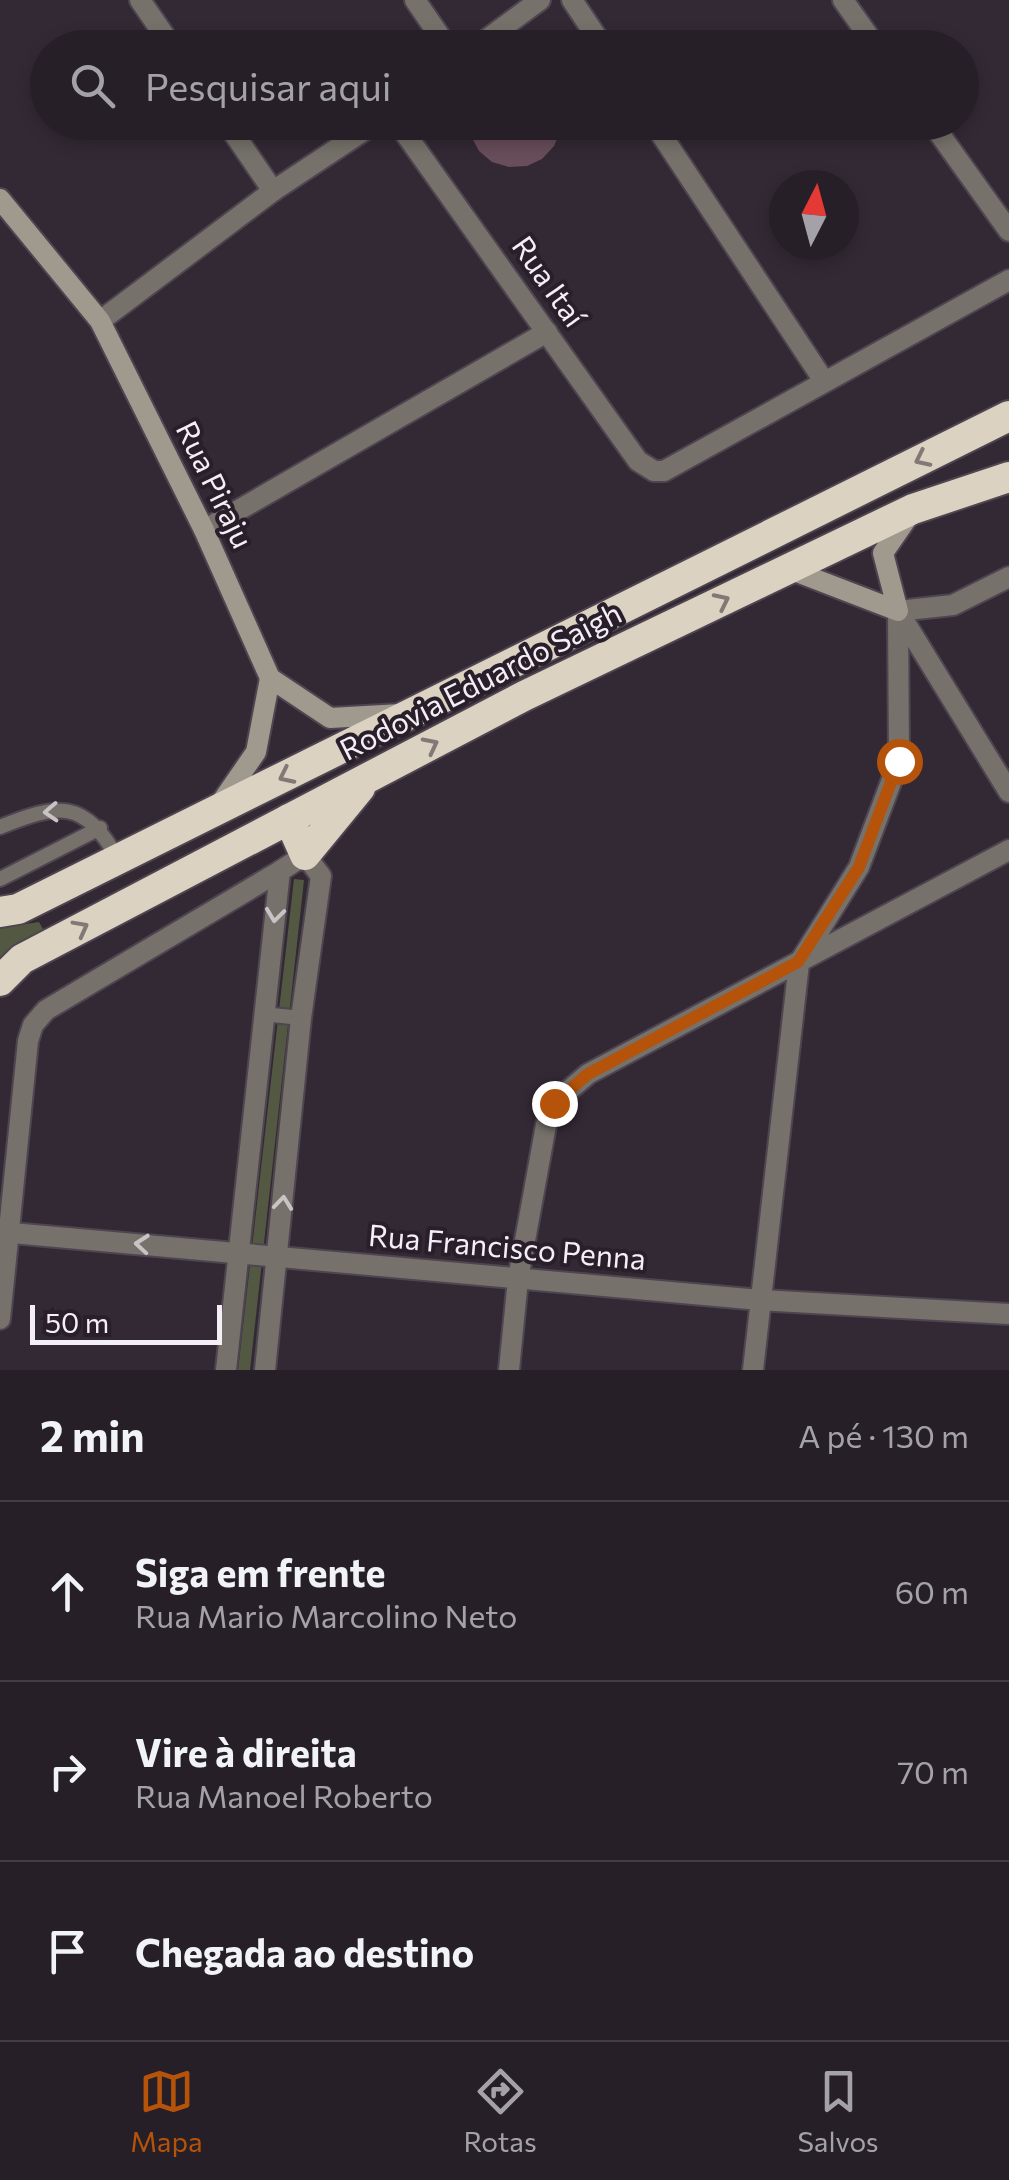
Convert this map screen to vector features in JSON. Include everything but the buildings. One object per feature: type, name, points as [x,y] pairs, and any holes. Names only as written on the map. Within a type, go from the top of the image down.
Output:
[{"type":"highway","name":"Rodovia Eduardo Saigh","points":[[0,912],[18,908],[215,812],[1009,416]]},
{"type":"highway","name":"Rodovia Eduardo Saigh","points":[[0,980],[22,958],[524,696],[914,509],[1009,477]]},
{"type":"highway","points":[[292,863],[371,776]]},
{"type":"highway","points":[[289,818],[292,863]]},
{"type":"main road","name":"Rua Piraju","points":[[0,198],[100,321],[204,530],[270,678]]},
{"type":"main road","points":[[898,611],[883,553],[914,509]]},
{"type":"main road","points":[[789,569],[898,611]]},
{"type":"main road","points":[[215,812],[256,752],[270,678],[330,718],[414,713]]},
{"type":"street","points":[[140,0],[161,30]]},
{"type":"street","points":[[416,0],[436,30]]},
{"type":"street","points":[[499,30],[540,0]]},
{"type":"street","points":[[572,0],[592,30]]},
{"type":"street","points":[[842,0],[864,30]]},
{"type":"street","points":[[238,140],[273,191]]},
{"type":"street","points":[[100,321],[273,191],[349,140]]},
{"type":"street","name":"Rua Itaí","points":[[411,140],[638,461],[654,471],[664,471],[824,381]]},
{"type":"street","points":[[665,140],[824,381],[1009,280]]},
{"type":"street","points":[[944,140],[1009,232]]},
{"type":"street","points":[[204,530],[547,332]]},
{"type":"street","points":[[898,611],[952,605],[1009,576]]},
{"type":"street","points":[[898,611],[1009,792]]},
{"type":"street","points":[[752,1370],[798,962],[859,867],[899,761],[898,611]]},
{"type":"street","points":[[509,1370],[518,1279],[546,1126],[554,1103],[588,1074],[1009,850]]},
{"type":"street","points":[[226,1370],[263,1014],[292,863]]},
{"type":"street","points":[[265,1370],[301,1018],[321,876],[292,863]]},
{"type":"street","points":[[0,1319],[4,1232],[33,1025],[46,1010],[292,863]]},
{"type":"street","name":"Rua Francisco Penna","points":[[4,1232],[760,1300],[1009,1314]]},
{"type":"lane","points":[[0,826],[40,811],[61,809],[100,828],[118,859]]},
{"type":"lane","points":[[0,879],[100,828]]},
{"type":"lane","points":[[263,1014],[301,1018]]},
{"type":"green space","points":[[294,879],[304,880],[250,1370],[238,1370]]},
{"type":"green space","points":[[39,922],[43,929],[0,969],[0,928]]},
{"type":"route","points":[[554,1103],[588,1074],[798,962],[859,867],[899,761]]}]
